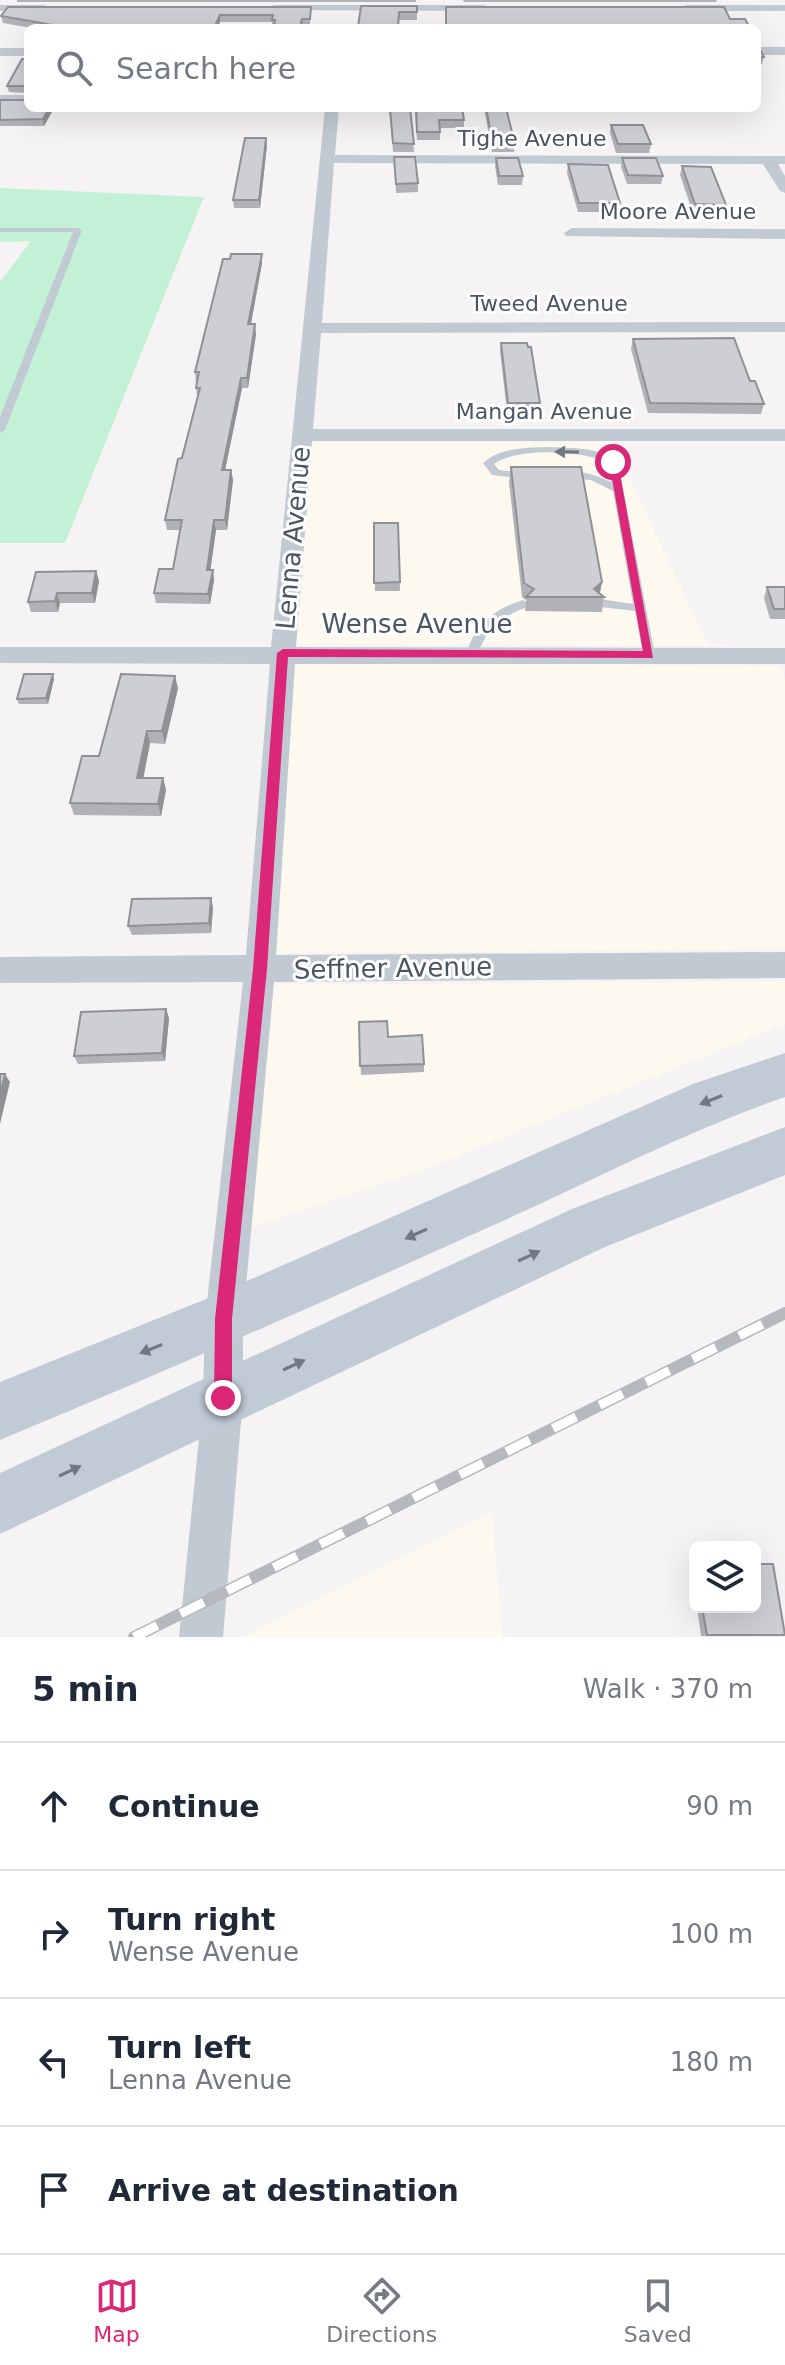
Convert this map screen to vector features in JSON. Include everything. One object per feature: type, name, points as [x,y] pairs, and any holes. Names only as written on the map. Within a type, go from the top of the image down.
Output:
[{"type":"main road","points":[[0,1411],[224,1319],[575,1164],[710,1100],[785,1075]]},
{"type":"main road","points":[[0,1504],[590,1227],[785,1151]]},
{"type":"street","points":[[0,8],[62,8]]},
{"type":"street","points":[[263,8],[499,8]]},
{"type":"street","points":[[674,8],[785,8]]},
{"type":"street","points":[[761,51],[785,51]]},
{"type":"street","points":[[0,52],[24,52]]},
{"type":"street","points":[[0,99],[24,99]]},
{"type":"street","name":"Lenna Avenue","points":[[201,1637],[223,1398],[224,1319],[260,969],[283,653],[332,112]]},
{"type":"street","name":"Tighe Avenue","points":[[328,159],[785,160]]},
{"type":"street","points":[[768,160],[785,188]]},
{"type":"street","name":"Moore Avenue","points":[[572,233],[785,234]]},
{"type":"street","name":"Tweed Avenue","points":[[312,328],[785,327]]},
{"type":"street","name":"Mangan Avenue","points":[[303,435],[785,435]]},
{"type":"street","name":"Wense Avenue","points":[[1,657],[283,653],[785,656]]},
{"type":"street","name":"Seffner Avenue","points":[[0,970],[785,965]]},
{"type":"lane","points":[[0,230],[78,230],[0,430]]},
{"type":"lane","points":[[619,490],[586,476],[507,476],[496,473],[488,463],[491,457],[504,452],[594,452],[608,456],[613,462],[619,490],[638,608],[649,655]]},
{"type":"lane","points":[[600,603],[638,608]]},
{"type":"lane","points":[[472,654],[476,638],[485,624],[523,604]]},
{"type":"shaded area","points":[[313,442],[612,442],[708,644],[738,646],[297,644]]},
{"type":"shaded area","points":[[295,663],[781,666],[785,680],[785,949],[277,953]]},
{"type":"shaded area","points":[[785,981],[785,1024],[430,1167],[252,1227],[274,985]]},
{"type":"shaded area","points":[[492,1512],[502,1637],[243,1637]]},
{"type":"green space","points":[[0,188],[204,197],[65,543],[0,543],[0,282],[31,241],[0,242]]},
{"type":"building","points":[[361,6],[417,6],[417,12],[399,12],[398,24],[358,24]]},
{"type":"building","points":[[8,7],[311,7],[310,19],[302,19],[301,24],[274,24],[273,15],[220,15],[216,24],[47,24],[1,16]]},
{"type":"building","points":[[446,7],[724,7],[730,19],[745,19],[748,24],[446,24]]},
{"type":"building","points":[[22,59],[24,59],[24,86],[7,86]]},
{"type":"building","points":[[0,100],[24,100],[24,112],[47,112],[43,119],[0,120]]},
{"type":"building","points":[[390,112],[410,112],[414,144],[393,143]]},
{"type":"building","points":[[416,112],[463,112],[464,120],[439,120],[440,132],[417,132]]},
{"type":"building","points":[[487,112],[507,112],[515,144],[493,144]]},
{"type":"building","points":[[611,125],[643,125],[651,144],[618,144]]},
{"type":"building","points":[[245,138],[266,138],[259,200],[233,200]]},
{"type":"building","points":[[394,157],[415,157],[418,183],[396,184]]},
{"type":"building","points":[[496,158],[518,158],[523,176],[499,176]]},
{"type":"building","points":[[622,158],[656,158],[663,176],[628,175]]},
{"type":"building","points":[[568,164],[608,165],[620,203],[579,203]]},
{"type":"building","points":[[682,166],[711,167],[726,205],[695,204]]},
{"type":"building","points":[[231,254],[262,254],[248,324],[255,324],[247,378],[241,378],[222,470],[231,470],[225,520],[214,520],[207,570],[213,570],[208,594],[154,593],[159,569],[173,569],[182,520],[165,520],[178,459],[182,458],[200,388],[196,388],[199,372],[195,372],[223,259],[230,259]]},
{"type":"building","points":[[734,338],[750,381],[755,381],[764,404],[650,403],[633,339]]},
{"type":"building","points":[[501,343],[527,343],[531,347],[540,403],[508,403]]},
{"type":"building","points":[[511,467],[581,467],[602,582],[594,589],[604,597],[526,597],[534,589],[524,583]]},
{"type":"building","points":[[374,523],[398,523],[400,582],[374,583]]},
{"type":"building","points":[[96,571],[92,593],[57,593],[55,601],[28,602],[36,572]]},
{"type":"building","points":[[767,587],[785,587],[785,609],[774,609]]},
{"type":"building","points":[[24,674],[53,674],[46,698],[17,699]]},
{"type":"building","points":[[121,674],[175,676],[162,731],[147,731],[137,778],[163,778],[158,804],[70,803],[82,756],[99,756]]},
{"type":"building","points":[[211,898],[209,923],[128,926],[132,899]]},
{"type":"building","points":[[166,1009],[162,1053],[74,1056],[81,1012]]},
{"type":"building","points":[[387,1021],[388,1037],[422,1035],[424,1064],[360,1066],[359,1022]]},
{"type":"building","points":[[0,1074],[5,1074],[0,1094]]},
{"type":"building","points":[[761,1564],[773,1564],[785,1635],[707,1635],[703,1613],[761,1613]]},
{"type":"railway","points":[[134,1637],[785,1313]]},
{"type":"route","points":[[223,1398],[224,1319],[260,969],[283,653],[649,655],[613,462]]}]
